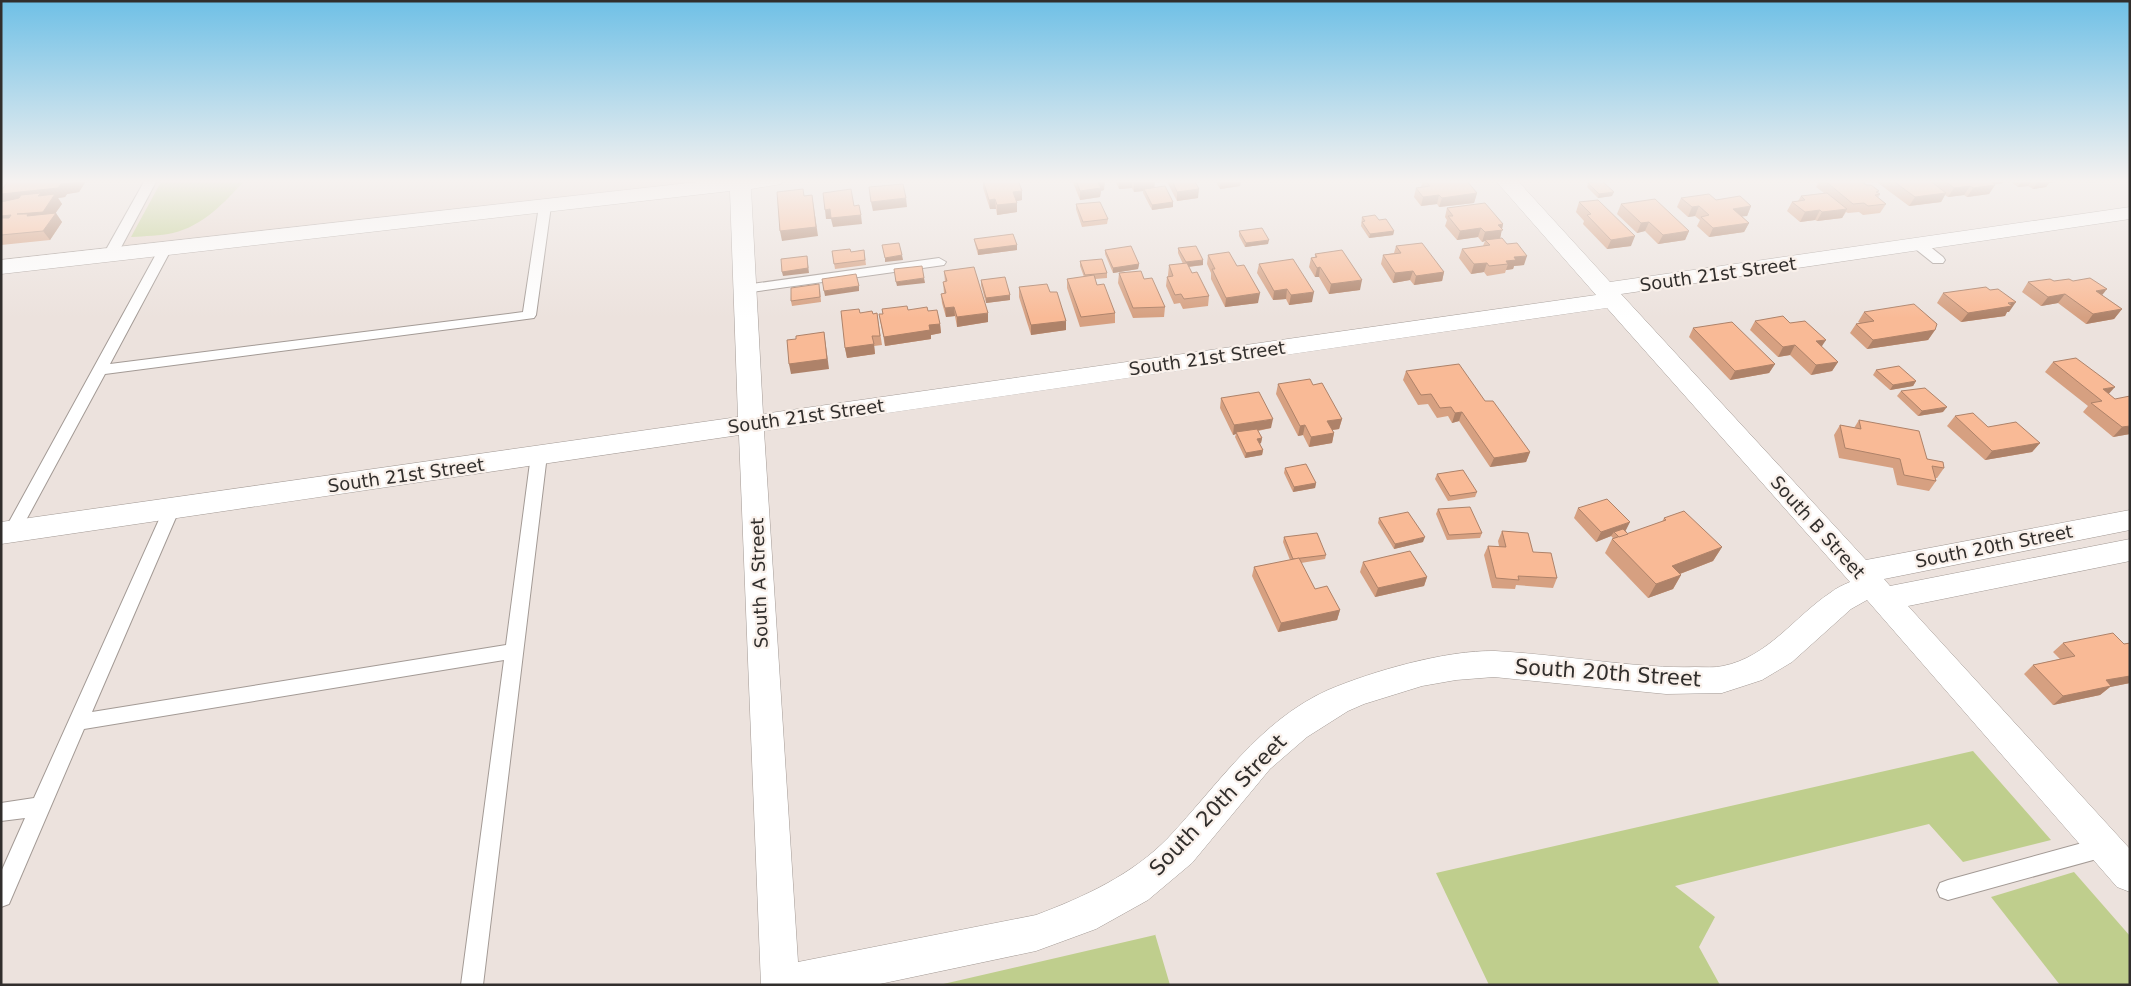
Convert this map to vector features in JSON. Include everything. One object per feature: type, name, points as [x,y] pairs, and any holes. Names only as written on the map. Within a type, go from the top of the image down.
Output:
[{"type":"street","points":[[1,267],[364,226]]},
{"type":"street","name":"South A Street","points":[[742,226],[761,642],[780,985]]},
{"type":"street","name":"South B Street","points":[[1546,226],[2130,875]]},
{"type":"street","name":"South 21st Street","points":[[1611,299],[1918,244],[2045,226]]},
{"type":"street","name":"South 21st Street","points":[[7,532],[1611,299],[1938,260],[2130,232]]},
{"type":"street","name":"South 20th Street","points":[[780,985],[1036,933],[1083,916],[1135,888],[1179,851],[1258,759],[1295,727],[1337,702],[1357,693],[1422,674],[1456,667],[1494,664],[1666,681],[1694,682],[1730,678],[1751,671],[1781,654],[1840,601],[1871,586],[2130,520]]},
{"type":"street","name":"South 20th Street","points":[[1871,586],[2130,550]]},
{"type":"lane","points":[[110,254],[126,226]]},
{"type":"lane","points":[[100,370],[529,315],[542,226]]},
{"type":"lane","points":[[1918,244],[1938,260]]},
{"type":"lane","points":[[7,532],[100,370],[166,248]]},
{"type":"lane","points":[[745,289],[939,262]]},
{"type":"lane","points":[[472,985],[539,455]]},
{"type":"lane","points":[[1,897],[172,508]]},
{"type":"lane","points":[[79,722],[514,651]]},
{"type":"lane","points":[[1,812],[41,806]]},
{"type":"lane","points":[[1948,890],[2104,847]]},
{"type":"shaded area","points":[[126,226],[367,226],[110,255]]},
{"type":"green space","points":[[137,226],[192,226],[168,234],[131,237]]},
{"type":"green space","points":[[1973,751],[2051,840],[1963,862],[1929,824],[1675,886],[1715,917],[1699,947],[1720,985],[1489,985],[1436,873]]},
{"type":"green space","points":[[2074,872],[2130,936],[2130,985],[2060,985],[1991,897]]},
{"type":"green space","points":[[1155,935],[1170,985],[939,985]]},
{"type":"building","points":[[1,226],[47,226],[43,231],[1,235]]},
{"type":"building","points":[[780,226],[816,226],[816,227],[780,231]]},
{"type":"building","points":[[1365,226],[1391,226],[1394,231],[1370,234]]},
{"type":"building","points":[[1456,226],[1499,226],[1503,230],[1485,232],[1481,228],[1460,231]]},
{"type":"building","points":[[1598,226],[1625,226],[1635,236],[1611,240]]},
{"type":"building","points":[[1653,226],[1684,226],[1689,231],[1663,235]]},
{"type":"building","points":[[1711,226],[1727,226],[1713,228]]},
{"type":"building","points":[[1262,228],[1269,240],[1246,243],[1239,231]]},
{"type":"building","points":[[1013,234],[1017,245],[978,250],[974,239]]},
{"type":"building","points":[[1502,238],[1507,244],[1517,243],[1527,256],[1514,257],[1516,260],[1506,261],[1508,264],[1489,266],[1487,263],[1474,264],[1462,249],[1490,245],[1485,240]]},
{"type":"building","points":[[899,243],[902,255],[885,258],[882,245]]},
{"type":"building","points":[[1422,243],[1444,272],[1416,276],[1413,271],[1395,273],[1383,255],[1401,253],[1396,246]]},
{"type":"building","points":[[1131,246],[1139,264],[1113,268],[1105,250]]},
{"type":"building","points":[[1196,246],[1203,260],[1186,262],[1178,248]]},
{"type":"building","points":[[850,249],[851,252],[864,250],[865,260],[834,264],[832,251]]},
{"type":"building","points":[[1342,250],[1362,280],[1331,284],[1320,267],[1317,268],[1311,258],[1317,257],[1315,254]]},
{"type":"building","points":[[1229,252],[1237,266],[1244,265],[1260,293],[1226,298],[1212,269],[1215,269],[1208,255]]},
{"type":"building","points":[[807,256],[808,268],[782,272],[781,259]]},
{"type":"building","points":[[1102,259],[1107,273],[1085,275],[1080,261]]},
{"type":"building","points":[[1293,259],[1314,292],[1291,295],[1287,289],[1274,291],[1259,264]]},
{"type":"building","points":[[1187,263],[1192,273],[1197,272],[1209,296],[1184,299],[1181,294],[1175,295],[1167,277],[1173,276],[1169,265]]},
{"type":"building","points":[[922,266],[924,278],[896,282],[894,269]]},
{"type":"building","points":[[974,267],[988,313],[957,317],[954,307],[945,308],[941,294],[946,293],[943,282],[947,281],[944,271]]},
{"type":"building","points":[[1141,271],[1144,279],[1152,278],[1165,307],[1133,308],[1119,273]]},
{"type":"building","points":[[856,274],[859,286],[824,291],[822,279]]},
{"type":"building","points":[[1094,275],[1097,285],[1104,284],[1115,313],[1081,317],[1067,279]]},
{"type":"building","points":[[1005,277],[1010,295],[986,298],[981,280]]},
{"type":"building","points":[[2090,278],[2107,289],[2096,291],[2122,309],[2093,314],[2065,294],[2048,297],[2028,282],[2050,279],[2054,281],[2069,279],[2073,281]]},
{"type":"building","points":[[819,284],[820,297],[791,301],[791,288]]},
{"type":"building","points":[[1047,284],[1050,292],[1057,292],[1066,321],[1031,325],[1019,287]]},
{"type":"building","points":[[1986,287],[1990,290],[1998,289],[2016,302],[2008,303],[2012,306],[1968,313],[1943,293]]},
{"type":"building","points":[[1914,304],[1937,324],[1935,330],[1873,340],[1856,324],[1874,321],[1864,312]]},
{"type":"building","points":[[907,306],[908,310],[927,307],[928,311],[937,310],[940,324],[929,325],[930,330],[884,337],[879,314],[883,314],[882,309]]},
{"type":"building","points":[[859,309],[860,313],[872,311],[873,314],[877,313],[880,336],[872,336],[874,344],[845,348],[841,311]]},
{"type":"building","points":[[1783,316],[1790,323],[1805,321],[1826,340],[1816,341],[1838,362],[1816,365],[1795,345],[1783,347],[1755,321]]},
{"type":"building","points":[[1732,322],[1775,364],[1735,371],[1693,328]]},
{"type":"building","points":[[824,332],[827,359],[789,364],[787,340],[796,339],[796,336]]},
{"type":"building","points":[[2076,358],[2115,387],[2103,389],[2115,399],[2130,396],[2130,426],[2122,427],[2091,403],[2102,401],[2053,362]]},
{"type":"building","points":[[1459,364],[1485,401],[1493,401],[1530,452],[1494,458],[1462,412],[1455,413],[1451,407],[1440,408],[1431,394],[1421,395],[1406,371]]},
{"type":"building","points":[[1899,366],[1916,381],[1893,385],[1876,370]]},
{"type":"building","points":[[1310,379],[1313,385],[1322,383],[1342,419],[1327,421],[1334,433],[1311,437],[1305,425],[1300,426],[1278,384]]},
{"type":"building","points":[[1925,388],[1947,407],[1922,411],[1901,391]]},
{"type":"building","points":[[1259,392],[1273,419],[1234,425],[1221,398]]},
{"type":"building","points":[[1973,413],[1988,427],[2016,422],[2040,443],[1992,451],[1955,416]]},
{"type":"building","points":[[1859,420],[1919,431],[1927,459],[1943,462],[1944,468],[1932,466],[1936,481],[1904,475],[1900,459],[1845,448],[1840,425],[1861,429]]},
{"type":"building","points":[[1257,429],[1262,438],[1257,439],[1263,450],[1246,453],[1236,432]]},
{"type":"building","points":[[1306,464],[1316,483],[1294,487],[1285,468]]},
{"type":"building","points":[[1463,470],[1477,492],[1450,496],[1437,474]]},
{"type":"building","points":[[1607,499],[1630,522],[1601,532],[1578,508]]},
{"type":"building","points":[[1470,507],[1482,533],[1449,535],[1438,509]]},
{"type":"building","points":[[1684,511],[1722,547],[1672,566],[1681,575],[1656,584],[1612,539],[1666,520],[1664,518]]},
{"type":"building","points":[[1408,512],[1425,537],[1395,544],[1379,518]]},
{"type":"building","points":[[1623,529],[1628,534],[1619,537],[1614,532]]},
{"type":"building","points":[[1502,531],[1528,533],[1533,552],[1551,553],[1557,578],[1518,576],[1519,580],[1496,578],[1488,546],[1506,547]]},
{"type":"building","points":[[1317,533],[1326,555],[1293,559],[1284,537]]},
{"type":"building","points":[[1410,551],[1427,577],[1378,588],[1363,562]]},
{"type":"building","points":[[1299,558],[1315,589],[1327,586],[1340,610],[1281,623],[1254,567]]},
{"type":"building","points":[[2113,633],[2124,644],[2130,643],[2130,676],[2106,680],[2111,686],[2063,696],[2033,665],[2075,656],[2063,643]]}]
